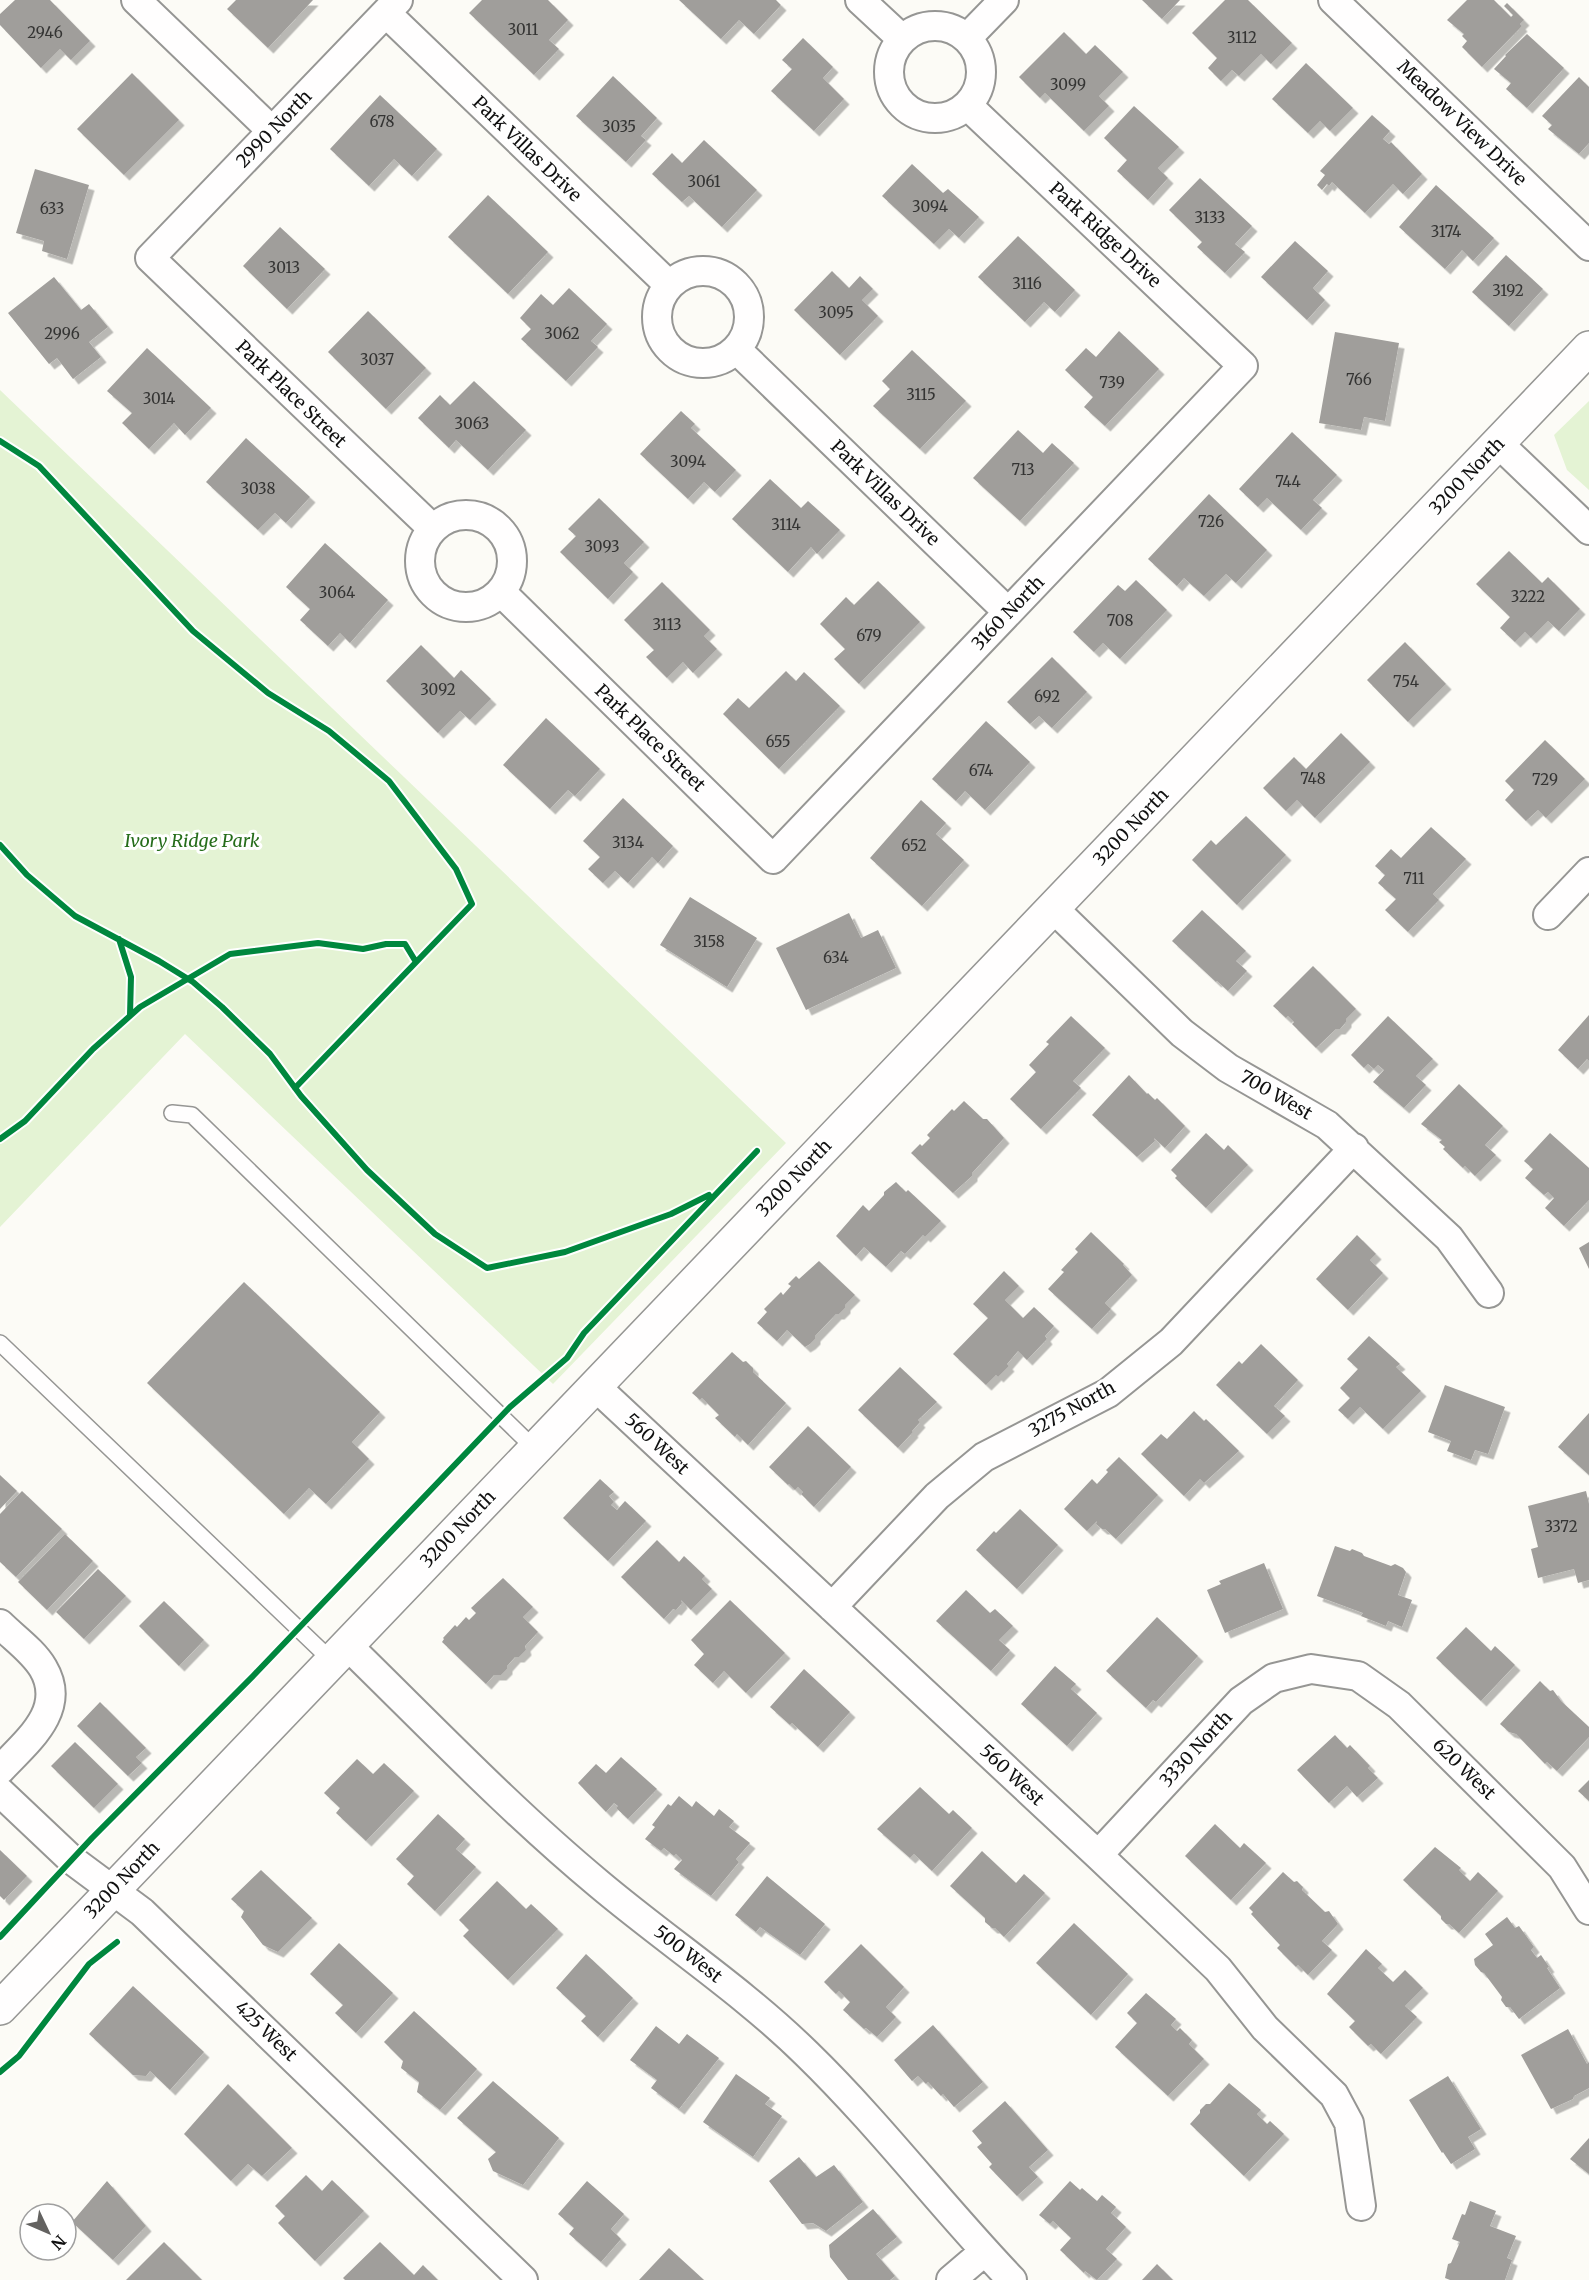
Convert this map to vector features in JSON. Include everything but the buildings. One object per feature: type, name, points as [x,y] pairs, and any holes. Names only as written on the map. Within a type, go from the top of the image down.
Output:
[{"type":"street","points":[[136,0],[271,130]]},
{"type":"street","points":[[860,0],[902,39]]},
{"type":"street","points":[[967,38],[1004,0]]},
{"type":"street","name":"Meadow View Drive","points":[[1334,0],[1589,246]]},
{"type":"street","name":"2990 North","points":[[150,258],[392,6]]},
{"type":"street","name":"Park Villas Drive","points":[[392,6],[669,285]]},
{"type":"street","points":[[935,26],[956,30],[967,38],[980,59],[981,71],[980,84],[967,105],[945,117],[931,118],[907,109],[898,100],[889,75],[894,50],[902,39],[914,31],[935,26]]},
{"type":"street","name":"Park Ridge Drive","points":[[967,105],[1243,366]]},
{"type":"street","name":"Park Place Street","points":[[150,258],[433,529]]},
{"type":"street","points":[[699,271],[718,273],[730,279],[743,294],[749,312],[744,338],[736,349],[721,359],[703,363],[680,357],[670,350],[658,329],[657,318],[658,306],[669,285],[679,277],[699,271]]},
{"type":"street","name":"3200 North","points":[[0,2008],[1589,348]]},
{"type":"street","name":"Park Villas Drive","points":[[736,349],[1008,612]]},
{"type":"street","name":"3160 North","points":[[773,859],[1243,366]]},
{"type":"street","points":[[1498,443],[1589,530]]},
{"type":"street","points":[[455,516],[481,517],[493,522],[502,531],[513,556],[508,581],[501,592],[482,605],[471,607],[449,604],[431,591],[421,571],[420,560],[422,549],[433,529],[443,521],[455,516]]},
{"type":"street","name":"Park Place Street","points":[[501,592],[773,859]]},
{"type":"street","points":[[1548,915],[1589,872]]},
{"type":"street","name":"700 West","points":[[1053,909],[1182,1033],[1205,1052],[1228,1068],[1327,1125],[1354,1148],[1449,1238],[1489,1293]]},
{"type":"street","name":"3275 North","points":[[832,1607],[937,1496],[984,1457],[1108,1393],[1170,1342],[1354,1148]]},
{"type":"street","name":"560 West","points":[[595,1386],[1098,1855],[1218,1970],[1265,2028],[1334,2095],[1349,2123],[1361,2206]]},
{"type":"street","points":[[0,1624],[42,1667],[51,1693],[44,1721],[0,1770]]},
{"type":"street","name":"500 West","points":[[339,1653],[600,1886],[748,2001],[806,2052],[854,2101],[984,2251],[1012,2280]]},
{"type":"street","name":"3330 North","points":[[1098,1855],[1241,1701],[1274,1678],[1311,1669]]},
{"type":"street","name":"620 West","points":[[1311,1669],[1358,1676],[1399,1705],[1562,1867],[1589,1910]]},
{"type":"street","name":"425 West","points":[[0,1792],[72,1860],[142,1912],[523,2280]]},
{"type":"street","points":[[951,2280],[984,2251]]},
{"type":"lane","points":[[172,1113],[192,1115],[535,1449]]},
{"type":"lane","points":[[0,1342],[339,1653]]},
{"type":"green space","name":"Ivory Ridge Park","points":[[0,390],[786,1143],[553,1384],[185,1034],[0,1227]]},
{"type":"green space","points":[[1589,401],[1589,490],[1567,470],[1554,435]]},
{"type":"cycle path","points":[[0,441],[39,466],[193,631],[268,693],[329,731],[389,781],[456,869],[472,904],[295,1088]]},
{"type":"cycle path","points":[[0,845],[27,875],[75,916],[193,982],[222,1007],[270,1054],[301,1096],[367,1170],[435,1234],[487,1268],[565,1252],[671,1214],[709,1195]]},
{"type":"cycle path","points":[[119,939],[131,977],[130,1015]]},
{"type":"cycle path","points":[[0,1139],[25,1121],[93,1049],[140,1007],[230,954],[318,943],[363,949],[386,944],[405,944],[416,962]]},
{"type":"cycle path","points":[[0,1937],[92,1838],[254,1675],[510,1407],[567,1358],[584,1333],[757,1151]]},
{"type":"cycle path","points":[[0,2072],[19,2056],[89,1964],[117,1942]]}]
